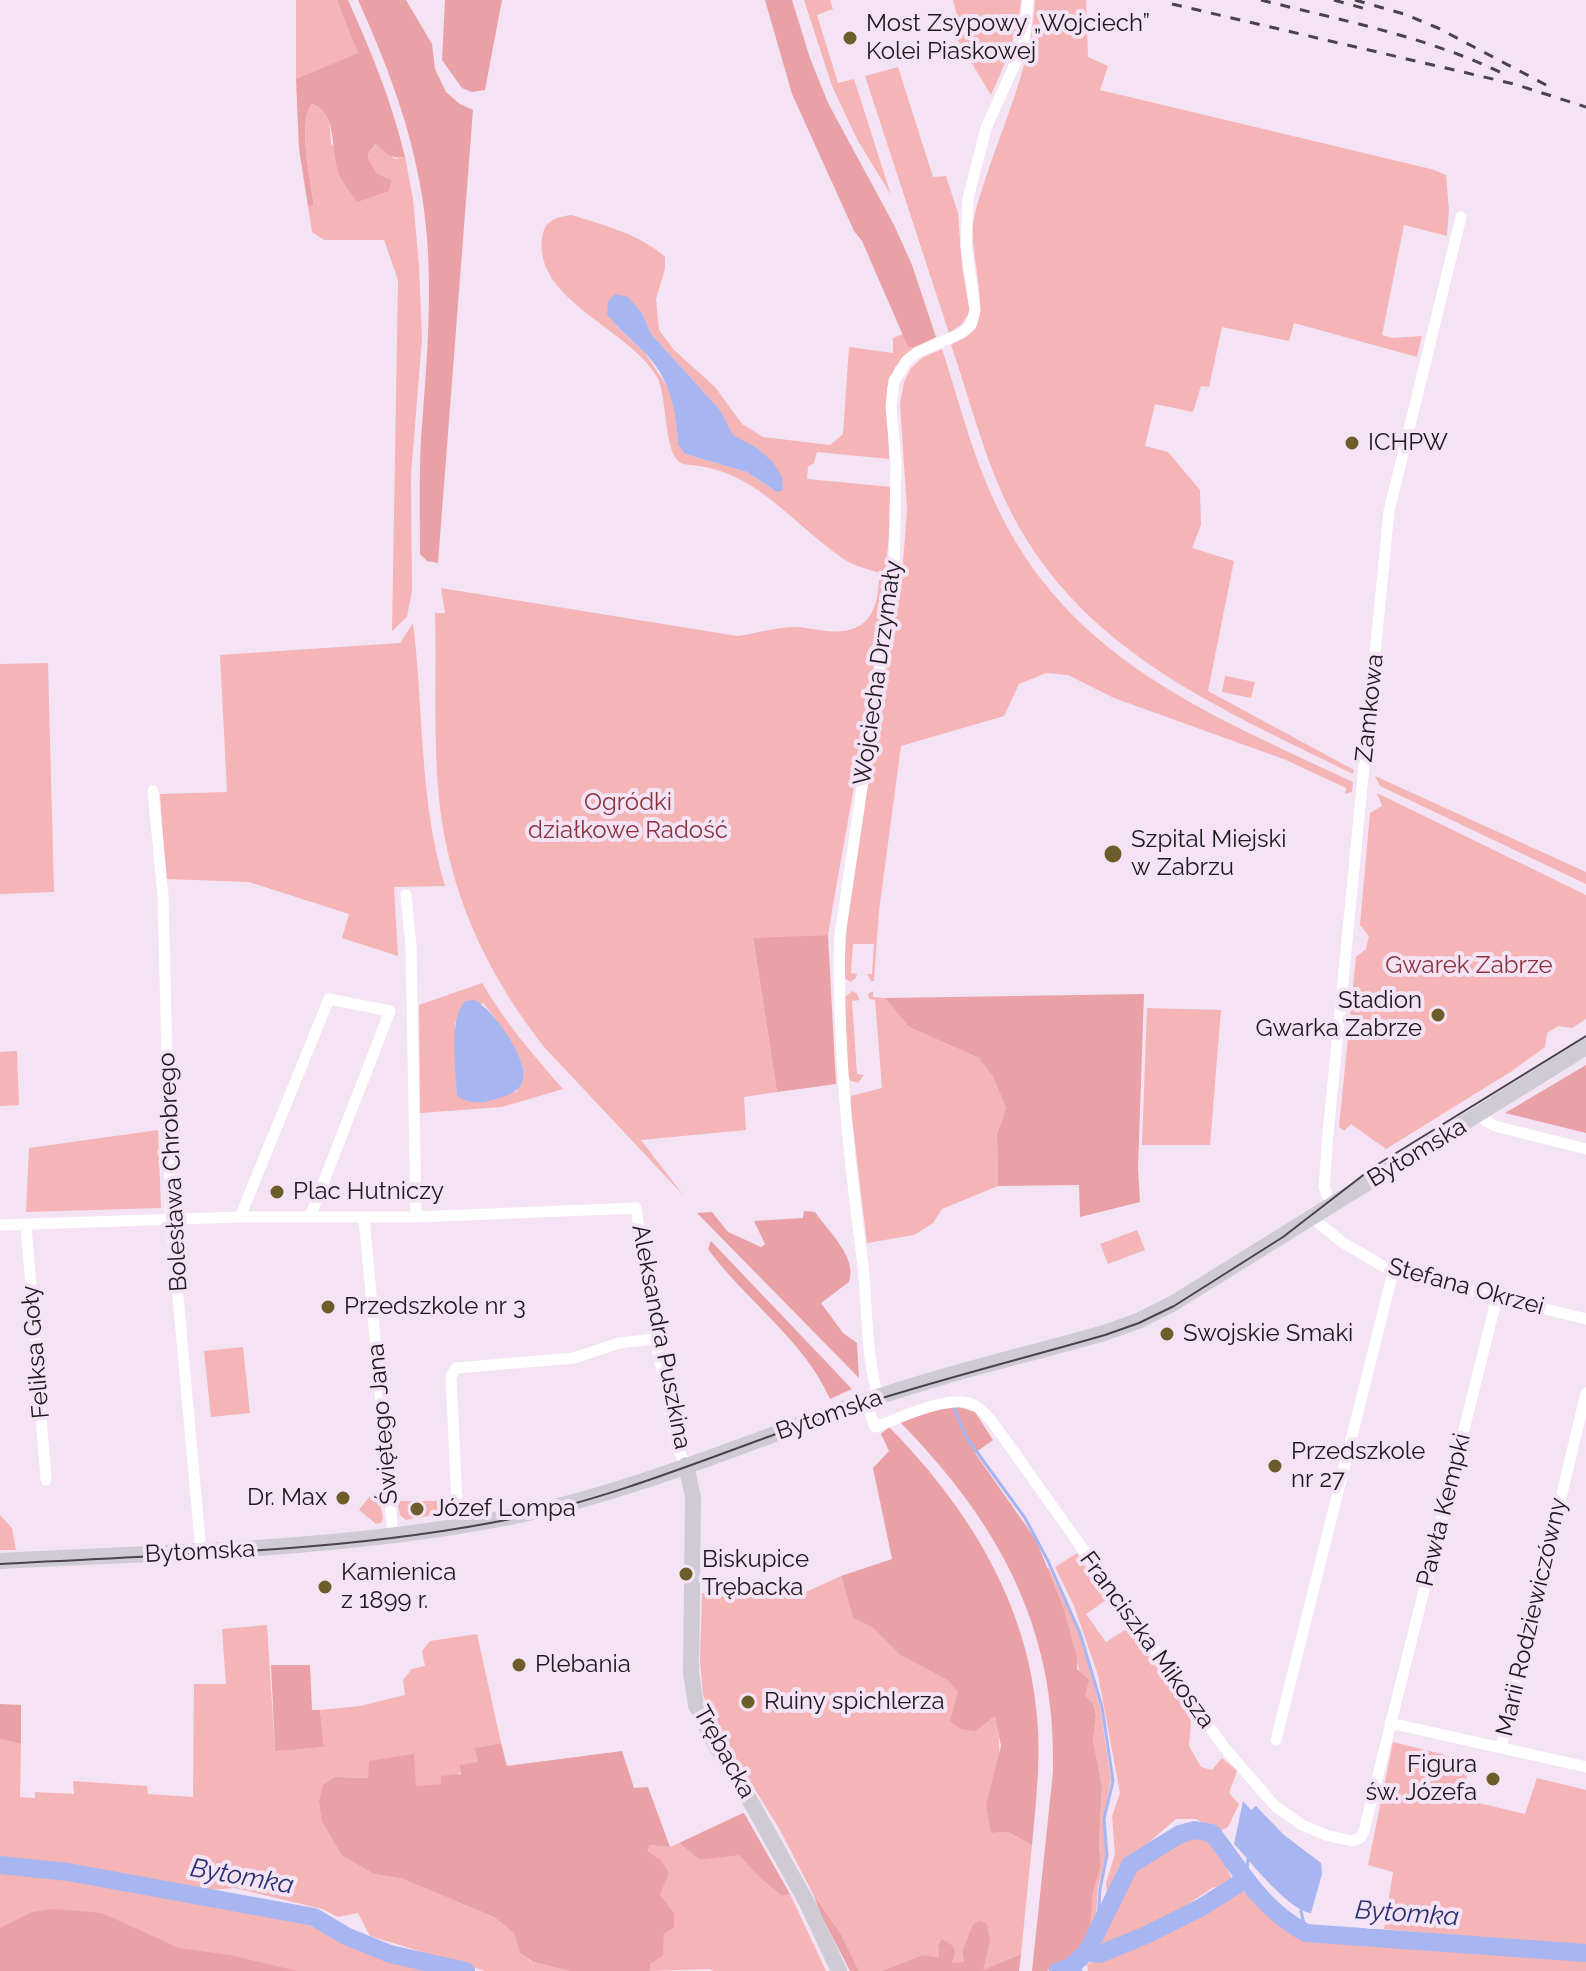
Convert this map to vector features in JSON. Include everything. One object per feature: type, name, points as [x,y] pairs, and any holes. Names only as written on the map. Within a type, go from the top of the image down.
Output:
[{"type":"street","name":"Wojciecha Drzymały","points":[[872,1399],[862,1261],[843,1091],[838,987],[840,935],[894,574],[896,491],[892,394],[899,370],[907,360],[962,333],[974,319],[966,245],[968,199],[986,128],[1024,44],[1028,0]]},
{"type":"street","name":"Zamkowa","points":[[1331,1205],[1324,1187],[1328,1134],[1389,511],[1461,217]]},
{"type":"street","name":"Bolesława Chrobrego","points":[[153,791],[163,896],[171,1219],[201,1552]]},
{"type":"street","points":[[0,1225],[240,1217],[416,1217],[411,946],[406,895]]},
{"type":"street","points":[[240,1217],[329,999],[390,1011],[310,1217]]},
{"type":"street","name":"Bytomska","points":[[0,1561],[299,1547],[458,1525],[547,1508],[686,1465],[872,1399],[1138,1321],[1172,1304],[1586,1047]]},
{"type":"street","points":[[1478,1116],[1495,1126],[1586,1149]]},
{"type":"street","name":"Aleksandra Puszkina","points":[[416,1217],[636,1208],[676,1445],[686,1465]]},
{"type":"street","name":"Stefana Okrzei","points":[[1311,1217],[1342,1242],[1393,1272],[1586,1319]]},
{"type":"street","name":"Świętego Jana","points":[[364,1218],[393,1535]]},
{"type":"street","name":"Feliksa Goły","points":[[26,1224],[46,1480]]},
{"type":"street","points":[[1276,1740],[1393,1272]]},
{"type":"street","name":"Pawła Kempki","points":[[1390,1723],[1497,1297]]},
{"type":"street","points":[[458,1525],[451,1377],[456,1368],[574,1358],[619,1343],[656,1339]]},
{"type":"street","name":"Marii Rodziewiczówny","points":[[1501,1748],[1586,1393]]},
{"type":"street","name":"Franciszka Mikosza","points":[[872,1399],[875,1427],[940,1404],[968,1402],[979,1408],[991,1420],[1224,1747],[1275,1806],[1302,1825],[1352,1841],[1360,1838],[1390,1723]]},
{"type":"street","name":"Trębacka","points":[[686,1465],[693,1497],[691,1673],[696,1705],[715,1744],[806,1901],[839,1971]]},
{"type":"street","points":[[1390,1723],[1586,1767]]},
{"type":"green space","points":[[296,0],[337,0],[359,53],[296,79]]},
{"type":"green space","points":[[804,0],[830,0],[833,9],[817,15],[838,83],[854,79],[891,195],[857,139],[832,86]]},
{"type":"green space","points":[[953,0],[1021,0],[1014,37],[991,95],[954,34],[957,15]]},
{"type":"green space","points":[[1035,0],[1086,0],[1088,57],[1108,66],[1100,90],[1446,175],[1449,210],[1447,236],[1404,225],[1382,335],[1393,338],[1422,336],[1417,357],[1294,323],[1289,341],[1222,327],[1209,387],[1201,386],[1193,412],[1155,404],[1145,446],[1168,452],[1200,490],[1201,525],[1192,548],[1234,561],[1208,691],[1354,770],[1353,774],[1201,697],[1110,634],[1070,596],[1034,552],[997,481],[951,345],[971,332],[979,318],[980,293],[973,224],[1024,63]]},
{"type":"green space","points":[[898,67],[933,177],[946,176],[958,213],[962,267],[970,312],[961,325],[949,333],[865,76]]},
{"type":"green space","points":[[312,104],[326,115],[331,144],[377,174],[368,158],[369,152],[377,144],[395,159],[405,157],[413,199],[422,338],[411,476],[412,591],[407,617],[392,631],[398,280],[384,240],[324,240],[312,232],[308,206],[314,205],[305,137]]},
{"type":"green space","name":"Ogródki działkowe Radość","points":[[571,215],[621,231],[665,257],[665,269],[656,299],[659,330],[674,350],[715,387],[742,424],[763,437],[830,445],[843,434],[849,347],[893,353],[893,338],[903,334],[908,347],[913,348],[895,367],[887,388],[889,459],[817,452],[814,463],[808,467],[807,479],[892,487],[875,656],[828,935],[753,939],[777,1092],[744,1097],[746,1130],[641,1140],[684,1196],[545,1048],[508,996],[466,913],[448,853],[439,796],[435,613],[445,613],[441,588],[737,636],[792,627],[825,631],[852,629],[861,625],[873,610],[879,573],[845,560],[775,502],[744,481],[706,467],[683,464],[675,457],[668,437],[657,377],[626,343],[567,297],[543,260],[545,227],[555,219]],"holes":[[[642,313],[651,334],[720,410],[733,436],[757,448],[777,492],[747,472],[685,454],[678,445],[677,418],[669,389],[645,353],[616,326]]]},
{"type":"green space","points":[[942,349],[987,486],[1026,559],[1062,604],[1103,643],[1147,676],[1195,705],[1353,782],[1352,792],[1345,794],[1346,788],[1286,760],[1114,698],[1068,675],[1046,673],[1019,684],[1004,716],[901,746],[879,911],[874,981],[867,974],[872,974],[874,944],[853,944],[851,973],[857,974],[850,982],[843,972],[848,913],[885,662],[903,563],[907,510],[900,403],[904,382],[911,368],[922,358]]},
{"type":"green space","points":[[413,623],[426,788],[445,886],[394,887],[398,956],[342,938],[349,914],[249,882],[166,879],[160,794],[227,792],[220,655],[400,643]]},
{"type":"green space","points":[[48,663],[54,892],[0,894],[0,664]]},
{"type":"green space","points":[[1225,676],[1255,682],[1251,698],[1222,692]]},
{"type":"green space","points":[[1375,776],[1586,872],[1586,884],[1380,786]]},
{"type":"green space","name":"Gwarek Zabrze","points":[[1377,793],[1586,895],[1586,1019],[1572,1028],[1558,1026],[1547,1033],[1545,1047],[1512,1071],[1386,1149],[1351,1124],[1344,1131],[1339,1127],[1356,957],[1366,949],[1369,936],[1360,925],[1370,813],[1382,806]]},
{"type":"green space","points":[[482,983],[520,1038],[563,1089],[502,1107],[420,1113],[419,1005]],"holes":[[[483,1003],[517,1052],[524,1073],[522,1082],[516,1092],[457,1096],[455,1023]]]},
{"type":"green space","points":[[852,991],[860,1000],[852,1001],[857,1074],[864,1075],[858,1083],[848,1077],[843,999]]},
{"type":"green space","points":[[873,991],[873,997],[885,998],[909,1027],[979,1058],[993,1077],[1006,1108],[997,1134],[998,1186],[942,1209],[933,1223],[914,1235],[867,1243],[850,1102],[851,1096],[882,1088],[875,1000],[869,999],[868,994]]},
{"type":"green space","points":[[1147,1008],[1221,1010],[1210,1145],[1142,1145]]},
{"type":"green space","points":[[17,1051],[19,1105],[0,1106],[0,1052]]},
{"type":"green space","points":[[158,1130],[161,1208],[26,1212],[29,1148]]},
{"type":"green space","points":[[1137,1230],[1145,1250],[1108,1264],[1100,1244]]},
{"type":"green space","points":[[243,1347],[250,1413],[211,1417],[204,1351]]},
{"type":"green space","points":[[384,1496],[380,1503],[383,1518],[381,1523],[376,1524],[359,1510],[369,1497]]},
{"type":"green space","points":[[445,1501],[439,1513],[420,1518],[422,1505],[413,1505],[415,1518],[406,1520],[400,1515],[397,1503]]},
{"type":"green space","points":[[0,1515],[12,1528],[16,1550],[0,1550]]},
{"type":"green space","points":[[1077,1553],[1106,1600],[1086,1614],[1106,1642],[1125,1630],[1133,1635],[1187,1707],[1191,1722],[1189,1746],[1201,1767],[1212,1770],[1222,1758],[1237,1771],[1229,1793],[1239,1804],[1228,1827],[1218,1832],[1196,1819],[1176,1819],[1118,1869],[1107,1896],[1106,1883],[1115,1854],[1112,1816],[1120,1793],[1098,1675],[1074,1606],[1055,1567]]},
{"type":"green space","points":[[1049,1568],[1079,1632],[1100,1706],[1111,1780],[1103,1820],[1106,1854],[1098,1888],[1095,1932],[1085,1950],[1071,1961],[1088,1939],[1093,1893],[1101,1865],[1102,1786],[1093,1740],[1096,1715],[1093,1703],[1085,1695],[1064,1609]]},
{"type":"green space","points":[[841,1576],[853,1618],[873,1628],[900,1655],[947,1680],[958,1692],[957,1701],[976,1731],[995,1716],[999,1758],[992,1833],[1008,1832],[1032,1845],[1021,1954],[982,1971],[989,1941],[973,1925],[962,1951],[964,1963],[951,1963],[938,1945],[939,1957],[922,1955],[882,1971],[859,1971],[841,1934],[814,1896],[780,1830],[711,1719],[703,1694],[700,1662],[702,1593],[806,1592]]},
{"type":"green space","points":[[267,1625],[275,1750],[324,1747],[320,1710],[360,1706],[405,1695],[403,1680],[412,1669],[425,1666],[422,1651],[430,1641],[477,1634],[501,1743],[476,1748],[478,1762],[441,1784],[416,1787],[369,1778],[335,1777],[322,1822],[342,1856],[374,1874],[403,1879],[494,1917],[514,1933],[520,1953],[532,1962],[569,1971],[485,1971],[370,1936],[358,1913],[338,1917],[322,1909],[235,1888],[208,1890],[144,1883],[82,1867],[0,1858],[0,1739],[21,1744],[20,1797],[35,1798],[35,1792],[74,1794],[73,1781],[147,1786],[148,1794],[193,1797],[194,1684],[226,1684],[222,1629]]},
{"type":"green space","points":[[1393,1742],[1470,1761],[1462,1799],[1525,1814],[1537,1778],[1586,1790],[1586,1947],[1384,1929],[1393,1872],[1368,1865]]},
{"type":"green space","points":[[1210,1835],[1234,1883],[1226,1889],[1214,1887],[1165,1919],[1101,1948],[1097,1946],[1131,1872],[1142,1861],[1185,1836]]},
{"type":"green space","points":[[679,1843],[700,1860],[739,1854],[760,1878],[782,1896],[790,1894],[826,1971],[650,1971],[663,1944],[664,1934],[674,1928],[674,1913],[660,1894],[660,1859],[646,1851],[650,1845],[670,1847]]},
{"type":"green space","points":[[0,1873],[66,1878],[299,1920],[389,1962],[438,1971],[0,1971]]},
{"type":"green space","points":[[1234,1889],[1237,1893],[1241,1890],[1250,1896],[1289,1929],[1308,1937],[1586,1960],[1586,1971],[1088,1971],[1087,1964],[1146,1941],[1217,1907]]},
{"type":"shaded area","points":[[337,0],[348,0],[357,19],[387,97],[405,157],[389,155],[376,144],[368,158],[377,174],[391,180],[389,191],[357,202],[339,174],[326,115],[312,104],[305,138],[314,205],[308,206],[299,149],[296,79],[358,53]]},
{"type":"shaded area","points":[[358,0],[406,0],[432,44],[435,69],[446,92],[473,110],[438,563],[427,561],[420,554],[420,453],[429,287],[422,196],[397,96]]},
{"type":"shaded area","points":[[445,0],[502,0],[485,90],[472,92],[462,88],[442,60]]},
{"type":"shaded area","points":[[765,0],[792,0],[828,103],[894,225],[912,265],[936,337],[913,348],[908,347],[792,94]]},
{"type":"shaded area","points":[[828,935],[836,1084],[777,1092],[753,938]]},
{"type":"shaded area","points":[[1144,994],[1138,1168],[1140,1202],[1080,1217],[1079,1185],[998,1186],[997,1134],[1006,1108],[993,1077],[979,1058],[909,1027],[885,998]]},
{"type":"shaded area","points":[[1586,1065],[1586,1133],[1505,1113]]},
{"type":"shaded area","points":[[804,1211],[815,1212],[846,1254],[851,1273],[849,1282],[821,1303],[843,1333],[857,1343],[859,1378],[697,1213],[712,1212],[728,1232],[761,1247],[765,1244],[754,1221],[803,1218]]},
{"type":"shaded area","points":[[711,1241],[852,1389],[830,1399],[819,1378],[790,1339],[708,1249]]},
{"type":"shaded area","points":[[959,1407],[975,1412],[993,1440],[975,1453],[1036,1540],[1064,1609],[1077,1669],[1089,1680],[1085,1695],[1093,1703],[1096,1715],[1093,1740],[1102,1786],[1101,1865],[1093,1893],[1088,1939],[1071,1961],[1046,1971],[1032,1971],[1053,1772],[1052,1719],[1045,1670],[1015,1580],[992,1538],[934,1459],[899,1421]]},
{"type":"shaded area","points":[[889,1427],[917,1457],[968,1523],[1007,1596],[1021,1634],[1031,1674],[1038,1732],[1038,1780],[1032,1845],[1008,1832],[991,1833],[986,1805],[1001,1746],[995,1716],[976,1731],[960,1729],[950,1721],[958,1692],[947,1680],[900,1655],[873,1628],[853,1618],[841,1576],[892,1559],[873,1468],[889,1451],[881,1434]]},
{"type":"shaded area","points":[[271,1665],[310,1665],[312,1710],[320,1710],[324,1747],[275,1751]]},
{"type":"shaded area","points":[[0,1704],[21,1705],[21,1744],[0,1739]]},
{"type":"shaded area","points":[[501,1743],[507,1766],[622,1751],[634,1788],[648,1787],[670,1847],[650,1845],[647,1851],[660,1859],[669,1873],[660,1894],[674,1913],[674,1928],[664,1934],[663,1955],[651,1964],[650,1971],[569,1971],[533,1962],[520,1953],[514,1933],[494,1917],[403,1879],[374,1874],[342,1856],[322,1822],[319,1801],[323,1785],[335,1777],[368,1778],[369,1761],[414,1754],[416,1786],[441,1784],[441,1776],[461,1774],[460,1765],[478,1762],[475,1748]]},
{"type":"shaded area","points":[[744,1813],[790,1894],[782,1896],[739,1855],[700,1860],[679,1843]]},
{"type":"shaded area","points":[[814,1896],[841,1934],[859,1971],[850,1971]]},
{"type":"shaded area","points":[[53,1909],[102,1913],[179,1948],[230,1955],[297,1971],[0,1971],[0,1928],[32,1912]]},
{"type":"shaded area","points":[[981,1921],[987,1924],[990,1941],[983,1970],[1021,1954],[1019,1971],[882,1971],[922,1955],[939,1957],[938,1945],[942,1939],[953,1946],[952,1963],[964,1962],[962,1951],[973,1924]]},
{"type":"water","points":[[615,294],[628,297],[642,313],[651,334],[720,410],[733,435],[757,448],[773,462],[782,477],[783,490],[777,492],[747,472],[685,454],[678,445],[670,394],[659,371],[607,314],[608,302]]},
{"type":"water","points":[[474,1000],[490,1013],[508,1036],[524,1073],[521,1085],[514,1092],[483,1102],[457,1096],[456,1020],[465,1001]]},
{"type":"water","points":[[1243,1801],[1251,1810],[1256,1806],[1284,1835],[1321,1863],[1322,1874],[1311,1913],[1281,1895],[1234,1844]]},
{"type":"waterway","points":[[953,1405],[966,1437],[1025,1518],[1048,1561],[1080,1633],[1102,1707],[1113,1781],[1104,1819],[1107,1855],[1100,1889],[1097,1934]]},
{"type":"waterway","name":"Bytomka","points":[[1058,1971],[1069,1968],[1087,1952],[1130,1865],[1180,1834],[1195,1830],[1212,1833],[1264,1901],[1306,1933],[1586,1953]]},
{"type":"waterway","points":[[1246,1879],[1248,1859]]},
{"type":"waterway","name":"Bytomka","points":[[0,1865],[68,1872],[314,1917],[346,1936],[390,1954],[466,1971]]},
{"type":"waterway","name":"Bytomka","points":[[1087,1952],[1100,1954],[1146,1935],[1202,1907],[1246,1879]]},
{"type":"waterway","points":[[1301,1911],[1306,1933]]},
{"type":"waterway","points":[[1075,1964],[1081,1971]]},
{"type":"tram line","points":[[0,1564],[320,1546],[511,1519],[601,1496],[866,1403],[1105,1335],[1174,1306],[1283,1237],[1375,1166],[1586,1036]]},
{"type":"railway","points":[[1261,0],[1417,40],[1506,75]]},
{"type":"railway","points":[[1334,0],[1366,9]]},
{"type":"railway","points":[[1355,0],[1438,28],[1548,86]]},
{"type":"railway","points":[[1172,4],[1514,84],[1586,107]]},
{"type":"place","name":"Most Zsypowy „Wojciech” Kolei Piaskowej","points":[[850,38]]},
{"type":"place","name":"ICHPW","points":[[1352,443]]},
{"type":"place","name":"Szpital Miejski w Zabrzu","points":[[1113,854]]},
{"type":"place","name":"Stadion Gwarka Zabrze","points":[[1438,1015]]},
{"type":"place","name":"Plac Hutniczy","points":[[277,1192]]},
{"type":"place","name":"Przedszkole nr 3","points":[[328,1307]]},
{"type":"place","name":"Swojskie Smaki","points":[[1167,1334]]},
{"type":"place","name":"Przedszkole nr 27","points":[[1275,1466]]},
{"type":"place","name":"Dr. Max","points":[[343,1498]]},
{"type":"place","name":"Józef Lompa","points":[[417,1509]]},
{"type":"place","name":"Biskupice Trębacka","points":[[686,1574]]},
{"type":"place","name":"Kamienica z 1899 r.","points":[[325,1587]]},
{"type":"place","name":"Plebania","points":[[519,1665]]},
{"type":"place","name":"Ruiny spichlerza","points":[[748,1702]]},
{"type":"place","name":"Figura św. Józefa","points":[[1493,1779]]}]
